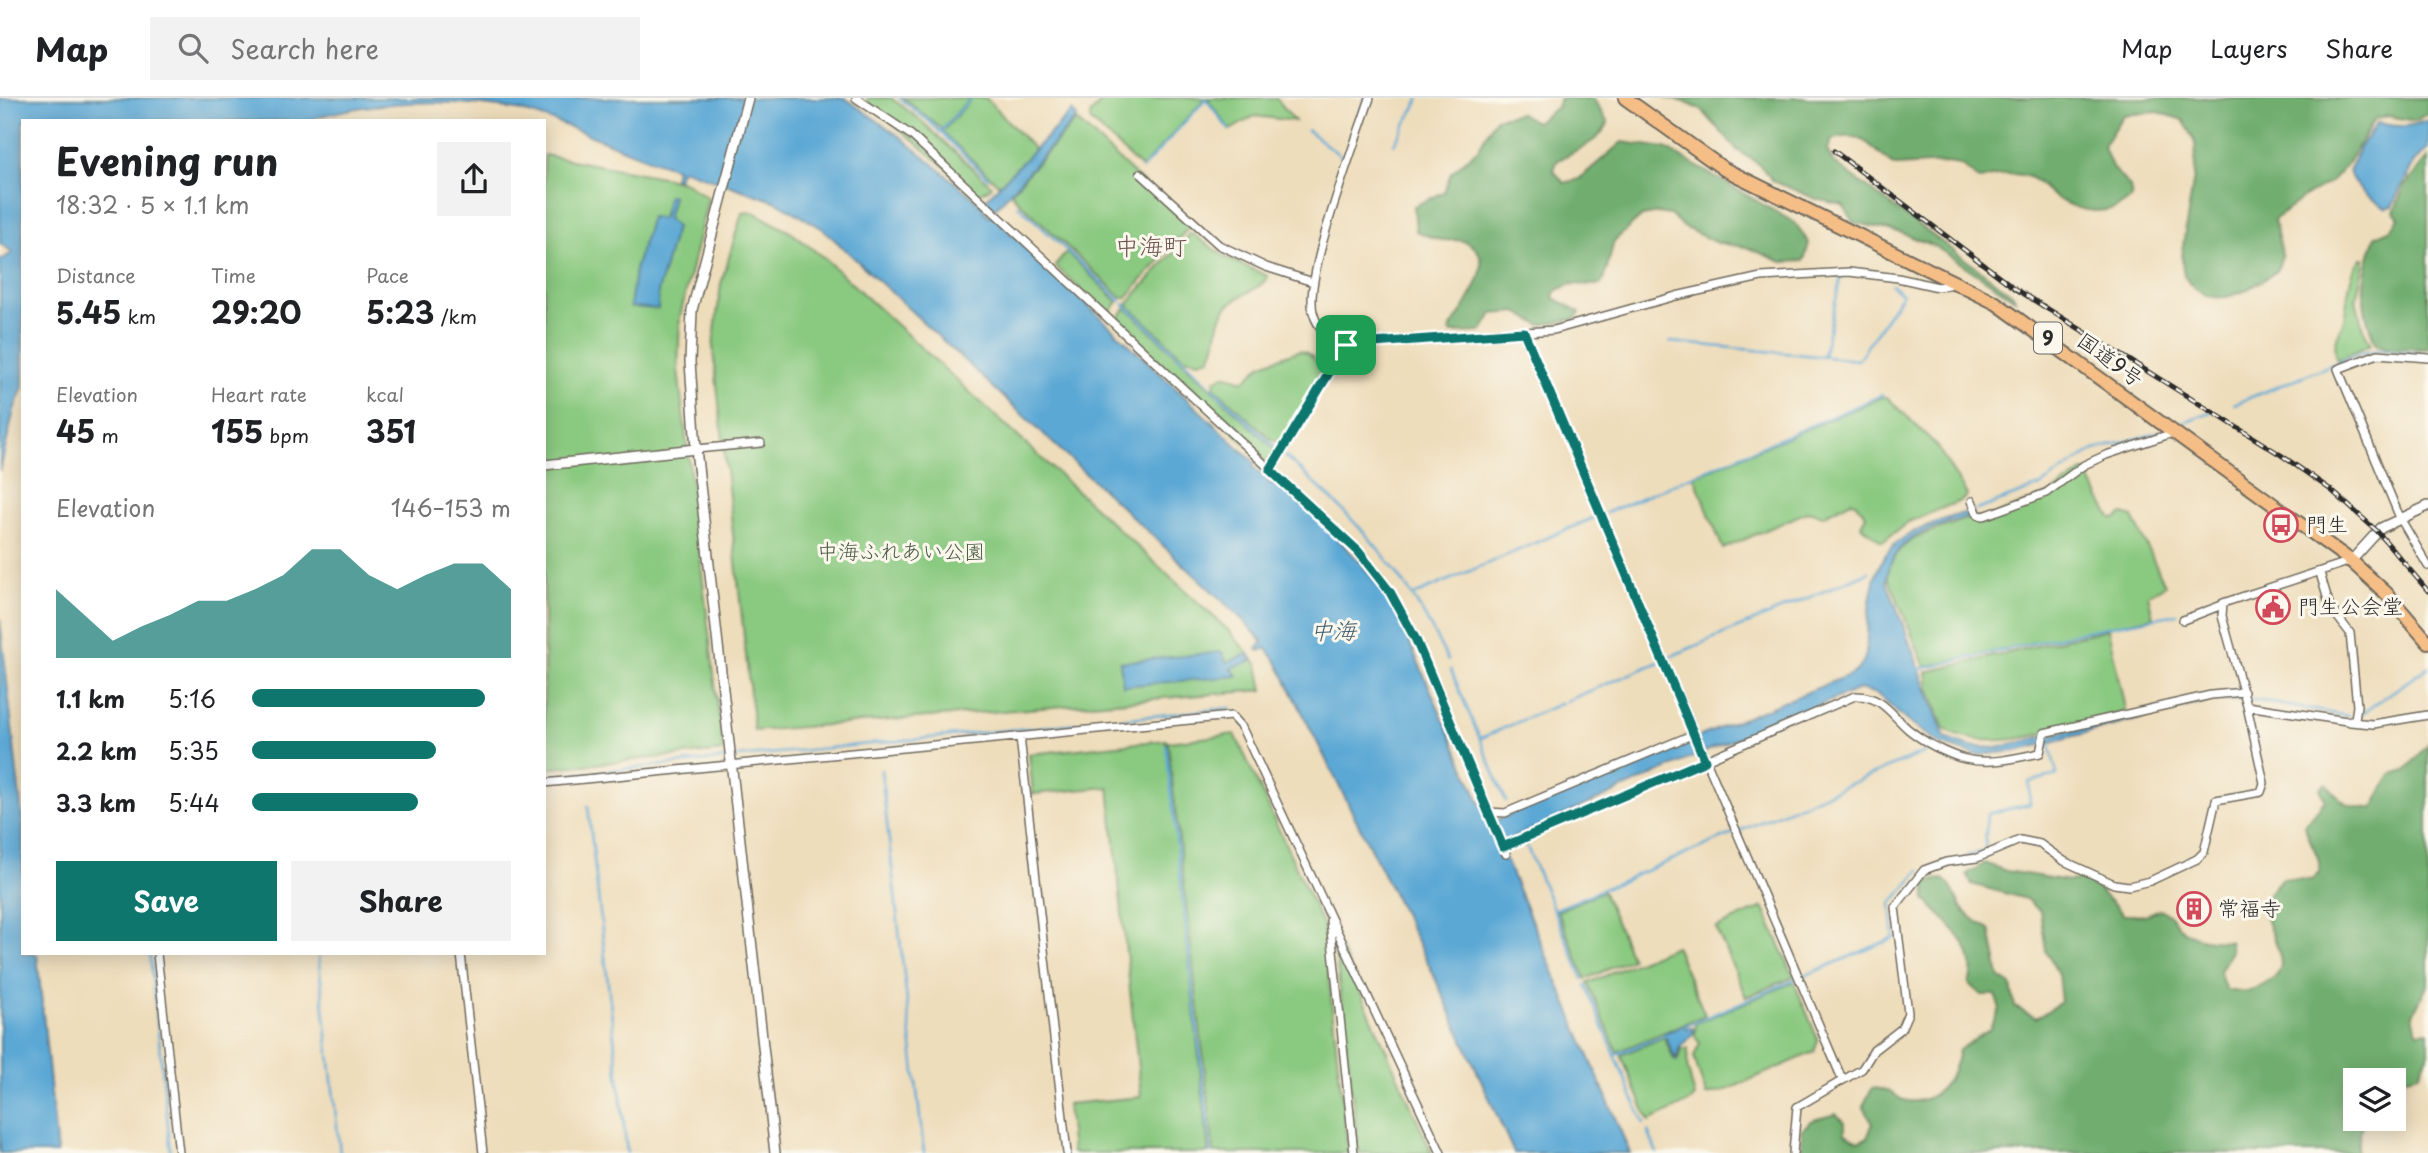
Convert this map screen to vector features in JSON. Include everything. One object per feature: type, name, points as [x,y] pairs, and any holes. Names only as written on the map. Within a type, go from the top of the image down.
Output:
[{"type":"highway","name":"国道9号","points":[[1625,98],[1724,169],[1957,282],[2034,328],[2351,561],[2386,593],[2428,642]]},
{"type":"street","points":[[748,98],[692,310],[690,362],[696,449],[775,1153]]},
{"type":"street","points":[[856,98],[911,135],[1358,551],[1390,592],[1416,640],[1503,848],[1820,709],[1863,696],[1884,705],[1925,741],[1965,759],[2006,760],[2040,753],[2044,733],[2211,695],[2245,699],[2350,722],[2373,723],[2428,715]]},
{"type":"street","points":[[1370,98],[1321,247],[1311,298],[1317,322],[1329,337],[1346,345],[1562,328],[1688,293],[1761,277],[1849,272],[1898,278],[1938,287],[1957,282]]},
{"type":"street","points":[[1140,173],[1219,245],[1266,267],[1313,282]]},
{"type":"street","points":[[1524,332],[1842,1079]]},
{"type":"street","points":[[1270,470],[1346,345]]},
{"type":"street","points":[[2428,358],[2378,354],[2338,369],[2400,518],[2428,566]]},
{"type":"street","points":[[1974,507],[1984,516],[1998,508],[2046,493],[2097,459],[2176,432]]},
{"type":"street","points":[[546,465],[761,443]]},
{"type":"street","points":[[2183,620],[2222,605],[2228,600],[2351,561],[2381,528],[2428,506]]},
{"type":"street","points":[[2320,573],[2330,607],[2350,634],[2357,706],[2355,719],[2350,722]]},
{"type":"street","points":[[1793,1153],[1797,1107],[1862,1069],[1874,1050],[1905,1023],[1908,1013],[1895,907],[1924,870],[1946,862],[1977,858],[2020,840],[2040,844],[2064,861],[2120,886],[2150,881],[2197,859],[2204,852],[2216,800],[2254,796],[2261,792],[2264,783],[2222,616],[2222,605]]},
{"type":"street","points":[[546,783],[1231,716],[1242,728],[1441,1153]]},
{"type":"street","points":[[1488,812],[1505,813],[1695,736]]},
{"type":"street","points":[[1020,737],[1067,1153]]},
{"type":"street","points":[[1331,918],[1330,938],[1353,1153]]},
{"type":"street","points":[[157,955],[179,1153]]},
{"type":"street","points":[[461,955],[483,1153]]},
{"type":"green space","points":[[868,98],[891,98],[918,118],[991,185],[990,188],[978,194],[866,101]]},
{"type":"green space","points":[[903,98],[970,98],[942,129]]},
{"type":"green space","points":[[972,98],[986,98],[1035,150],[999,185],[942,132]]},
{"type":"green space","points":[[1104,98],[1205,99],[1144,166],[1140,167],[1090,120],[1090,115]]},
{"type":"green space","points":[[1207,98],[1276,98],[1295,121],[1255,116],[1230,130]]},
{"type":"green space","points":[[1560,98],[1593,98],[1608,123],[1592,141],[1556,162],[1554,171],[1564,183],[1579,179],[1622,142],[1665,148],[1795,223],[1809,243],[1804,261],[1782,262],[1746,247],[1717,243],[1685,228],[1670,215],[1658,213],[1642,216],[1614,241],[1604,280],[1600,285],[1571,284],[1556,291],[1554,298],[1580,312],[1575,319],[1540,325],[1517,312],[1492,314],[1481,332],[1451,333],[1449,331],[1476,287],[1481,263],[1478,252],[1466,242],[1439,239],[1416,231],[1414,206],[1444,192],[1451,173],[1478,149],[1496,118],[1520,113],[1536,122],[1557,107]]},
{"type":"green space","points":[[1665,98],[2428,98],[2428,113],[2415,121],[2387,116],[2374,120],[2345,167],[2332,181],[2307,195],[2274,220],[2282,255],[2277,271],[2239,293],[2220,298],[2196,289],[2185,277],[2182,266],[2196,158],[2192,135],[2183,120],[2158,112],[2123,115],[2103,146],[2113,169],[2130,187],[2132,198],[2114,208],[2094,211],[2065,203],[2033,179],[2023,175],[2004,175],[1980,180],[1960,165],[1947,163],[1896,166],[1862,140],[1844,137],[1832,140],[1827,150],[1833,162],[2012,294],[2016,300],[1936,247],[1902,233],[1853,222],[1843,205],[1816,199],[1773,181],[1760,165],[1737,150],[1702,110]]},
{"type":"green space","points":[[1076,120],[1190,226],[1126,298],[1122,298],[1013,196],[1012,191]]},
{"type":"green space","points":[[546,155],[667,178],[686,183],[708,198],[680,317],[678,370],[723,751],[546,769]]},
{"type":"green space","points":[[2428,157],[2428,349],[2385,348],[2376,344],[2366,316],[2364,291],[2367,265],[2376,236],[2390,230],[2399,218],[2394,211],[2405,185]]},
{"type":"green space","name":"中海ふれあい公園","points":[[753,212],[792,233],[824,258],[1229,631],[1258,665],[1263,690],[754,731],[713,347],[721,284],[742,213]]},
{"type":"green space","points":[[1191,233],[1227,258],[1268,276],[1260,285],[1228,306],[1221,318],[1210,358],[1199,361],[1184,358],[1127,304]]},
{"type":"green space","points":[[1067,252],[1118,302],[1108,314],[1055,266]]},
{"type":"green space","points":[[2361,258],[2364,258],[2364,263],[2356,299],[2363,329],[2371,344],[2337,360],[2335,344],[2344,318],[2351,279]]},
{"type":"green space","points":[[1126,308],[1278,452],[1268,460],[1261,458],[1115,321]]},
{"type":"green space","points":[[1300,350],[1316,361],[1321,380],[1284,441],[1273,441],[1214,387],[1215,380],[1224,375],[1244,381],[1262,364]]},
{"type":"green space","points":[[1887,397],[1936,445],[1967,495],[1963,500],[1908,522],[1881,541],[1861,526],[1866,515],[1851,501],[1823,516],[1809,511],[1723,549],[1694,476]]},
{"type":"green space","points":[[2085,471],[2111,518],[2116,519],[2124,514],[2133,517],[2165,585],[2148,595],[2153,617],[1925,667],[1888,576],[1896,555],[1921,535],[1969,517],[1984,519],[2049,494]]},
{"type":"green space","points":[[2108,629],[2125,709],[2121,713],[2055,731],[2007,740],[1963,737],[1944,729],[1929,688],[1927,672]]},
{"type":"green space","points":[[1235,734],[1323,926],[1348,1153],[1214,1153],[1168,742]]},
{"type":"green space","points":[[1166,740],[1209,1153],[1072,1153],[1067,1104],[1141,1097],[1109,787],[1033,794],[1029,754]]},
{"type":"green space","points":[[2428,745],[2428,984],[2413,1014],[2417,1032],[2428,1031],[2428,1055],[2419,1074],[2406,1077],[2406,1068],[2343,1068],[2343,1131],[2361,1131],[2356,1153],[1801,1153],[1802,1129],[1813,1120],[1836,1114],[1845,1122],[1845,1134],[1859,1141],[1867,1138],[1873,1123],[1863,1106],[1872,1088],[1887,1090],[1902,1099],[1915,1101],[1934,1095],[1942,1088],[1953,1070],[1959,1050],[1989,1030],[2000,1009],[1995,995],[1981,995],[1969,984],[1970,959],[1966,948],[1960,937],[1925,899],[1927,881],[1943,879],[1951,887],[1964,911],[1990,929],[1999,977],[2011,985],[2015,1007],[2036,1018],[2061,1002],[2058,974],[2046,951],[2040,911],[2026,899],[1971,884],[1967,874],[1985,863],[2006,871],[2069,881],[2080,879],[2093,884],[2124,915],[2146,915],[2160,909],[2170,915],[2187,933],[2208,940],[2229,941],[2231,951],[2219,973],[2226,990],[2241,992],[2263,985],[2275,977],[2280,968],[2280,958],[2265,912],[2269,894],[2282,878],[2311,880],[2320,871],[2318,858],[2305,825],[2325,800],[2320,788],[2326,783],[2346,803],[2373,808],[2391,774],[2406,770]]},
{"type":"green space","points":[[1603,891],[1632,959],[1586,979],[1557,911]]},
{"type":"green space","points":[[1763,907],[1794,977],[1746,997],[1716,928]]},
{"type":"green space","points":[[1334,940],[1337,940],[1432,1153],[1359,1153]]},
{"type":"green space","points":[[1675,946],[1705,1015],[1617,1052],[1588,983]]},
{"type":"green space","points":[[1794,982],[1818,1040],[1814,1052],[1722,1092],[1706,1095],[1694,1057],[1700,1043],[1695,1037],[1696,1023]]},
{"type":"green space","points":[[1664,1037],[1674,1060],[1678,1060],[1681,1049],[1688,1049],[1687,1066],[1695,1097],[1649,1121],[1621,1055]]},
{"type":"water","name":"中海","points":[[0,98],[845,98],[902,138],[976,200],[989,216],[992,215],[1255,463],[1253,467],[1272,485],[1276,479],[1358,560],[1398,616],[1489,823],[1854,673],[1865,656],[1874,580],[1881,562],[1905,537],[1973,510],[1973,515],[1930,529],[1905,544],[1889,566],[1887,582],[1945,738],[1970,747],[1997,748],[2206,698],[2242,695],[2243,700],[2208,701],[2017,751],[1976,755],[1940,744],[1907,721],[1877,694],[1859,689],[1716,747],[1499,844],[1630,1153],[1514,1153],[1431,969],[1277,662],[1266,648],[1259,651],[1257,648],[1263,642],[1243,620],[823,229],[777,202],[685,170],[681,170],[678,179],[674,178],[676,168],[542,117],[496,107],[413,103],[357,108],[313,119],[21,119],[21,392],[14,410],[0,471],[0,261],[13,252],[0,244]]},
{"type":"water","points":[[1072,111],[1077,117],[995,209],[985,200]]},
{"type":"water","points":[[2428,120],[2428,149],[2414,162],[2392,206],[2385,208],[2363,193],[2351,177],[2349,171],[2359,148],[2377,123],[2403,126]]},
{"type":"water","points":[[668,195],[673,196],[667,219],[676,227],[658,292],[658,309],[630,307],[635,270],[651,217],[662,219]]},
{"type":"water","points":[[0,619],[21,807],[21,955],[37,955],[57,1153],[0,1153]]},
{"type":"water","points":[[1222,652],[1226,662],[1249,654],[1252,661],[1231,668],[1238,676],[1123,686],[1120,662]]},
{"type":"water","points":[[1687,1024],[1686,1029],[1693,1028],[1694,1032],[1679,1049],[1676,1060],[1664,1033]]},
{"type":"waterway","points":[[899,98],[930,122],[988,178]]},
{"type":"waterway","points":[[940,132],[971,98]]},
{"type":"waterway","points":[[1307,130],[1345,159],[1365,98]]},
{"type":"waterway","points":[[1394,144],[1420,98]]},
{"type":"waterway","points":[[1206,99],[1229,130]]},
{"type":"waterway","points":[[1142,169],[1206,99]]},
{"type":"waterway","points":[[1018,205],[1121,301]]},
{"type":"waterway","points":[[1823,356],[1841,277]]},
{"type":"waterway","points":[[1670,342],[1858,360],[1902,294],[1891,284]]},
{"type":"waterway","points":[[1124,304],[1279,451]]},
{"type":"waterway","points":[[2234,404],[2358,354],[2379,350],[2428,354]]},
{"type":"waterway","points":[[1606,513],[1882,395]]},
{"type":"waterway","points":[[2178,424],[2211,412]]},
{"type":"waterway","points":[[1977,510],[2040,486],[2094,450],[2162,432]]},
{"type":"waterway","points":[[1285,456],[1336,503],[1378,549],[1415,599],[1448,661]]},
{"type":"waterway","points":[[1414,595],[1598,516]]},
{"type":"waterway","points":[[1667,658],[1869,572]]},
{"type":"waterway","points":[[1916,670],[2090,630],[2177,614]]},
{"type":"waterway","points":[[1566,701],[1659,662]]},
{"type":"waterway","points":[[2361,714],[2428,667]]},
{"type":"waterway","points":[[1451,670],[1506,801]]},
{"type":"waterway","points":[[2248,699],[2348,716]]},
{"type":"waterway","points":[[1481,738],[1562,703]]},
{"type":"waterway","points":[[738,757],[1231,708]]},
{"type":"waterway","points":[[1166,745],[1211,1153]]},
{"type":"waterway","points":[[1967,856],[1985,851],[1987,814],[2030,804],[2029,782],[2057,775],[2050,745]]},
{"type":"waterway","points":[[1554,910],[1932,749]]},
{"type":"waterway","points":[[546,777],[725,759]]},
{"type":"waterway","points":[[881,770],[924,1153]]},
{"type":"waterway","points":[[588,806],[627,1153]]},
{"type":"waterway","points":[[1524,840],[1583,979]]},
{"type":"waterway","points":[[1686,1026],[1894,938],[1891,904],[1920,870]]},
{"type":"waterway","points":[[150,955],[171,1153]]},
{"type":"waterway","points":[[318,955],[340,1153]]},
{"type":"waterway","points":[[1586,986],[1644,1124]]},
{"type":"waterway","points":[[1615,1055],[1667,1034]]},
{"type":"waterway","points":[[1648,1131],[1657,1153]]},
{"type":"railway","points":[[1834,151],[2016,289],[2281,455],[2331,490],[2377,531],[2428,591]]},
{"type":"place","name":"門生","points":[[2281,525]]},
{"type":"place","name":"門生公会堂","points":[[2273,607]]},
{"type":"place","name":"常福寺","points":[[2194,909]]},
{"type":"district","name":"中海町","points":[[1151,247]]},
{"type":"route","points":[[1524,332],[1705,761],[1503,847],[1416,640],[1390,592],[1358,551],[1270,470],[1346,345],[1451,340],[1524,332]]}]
